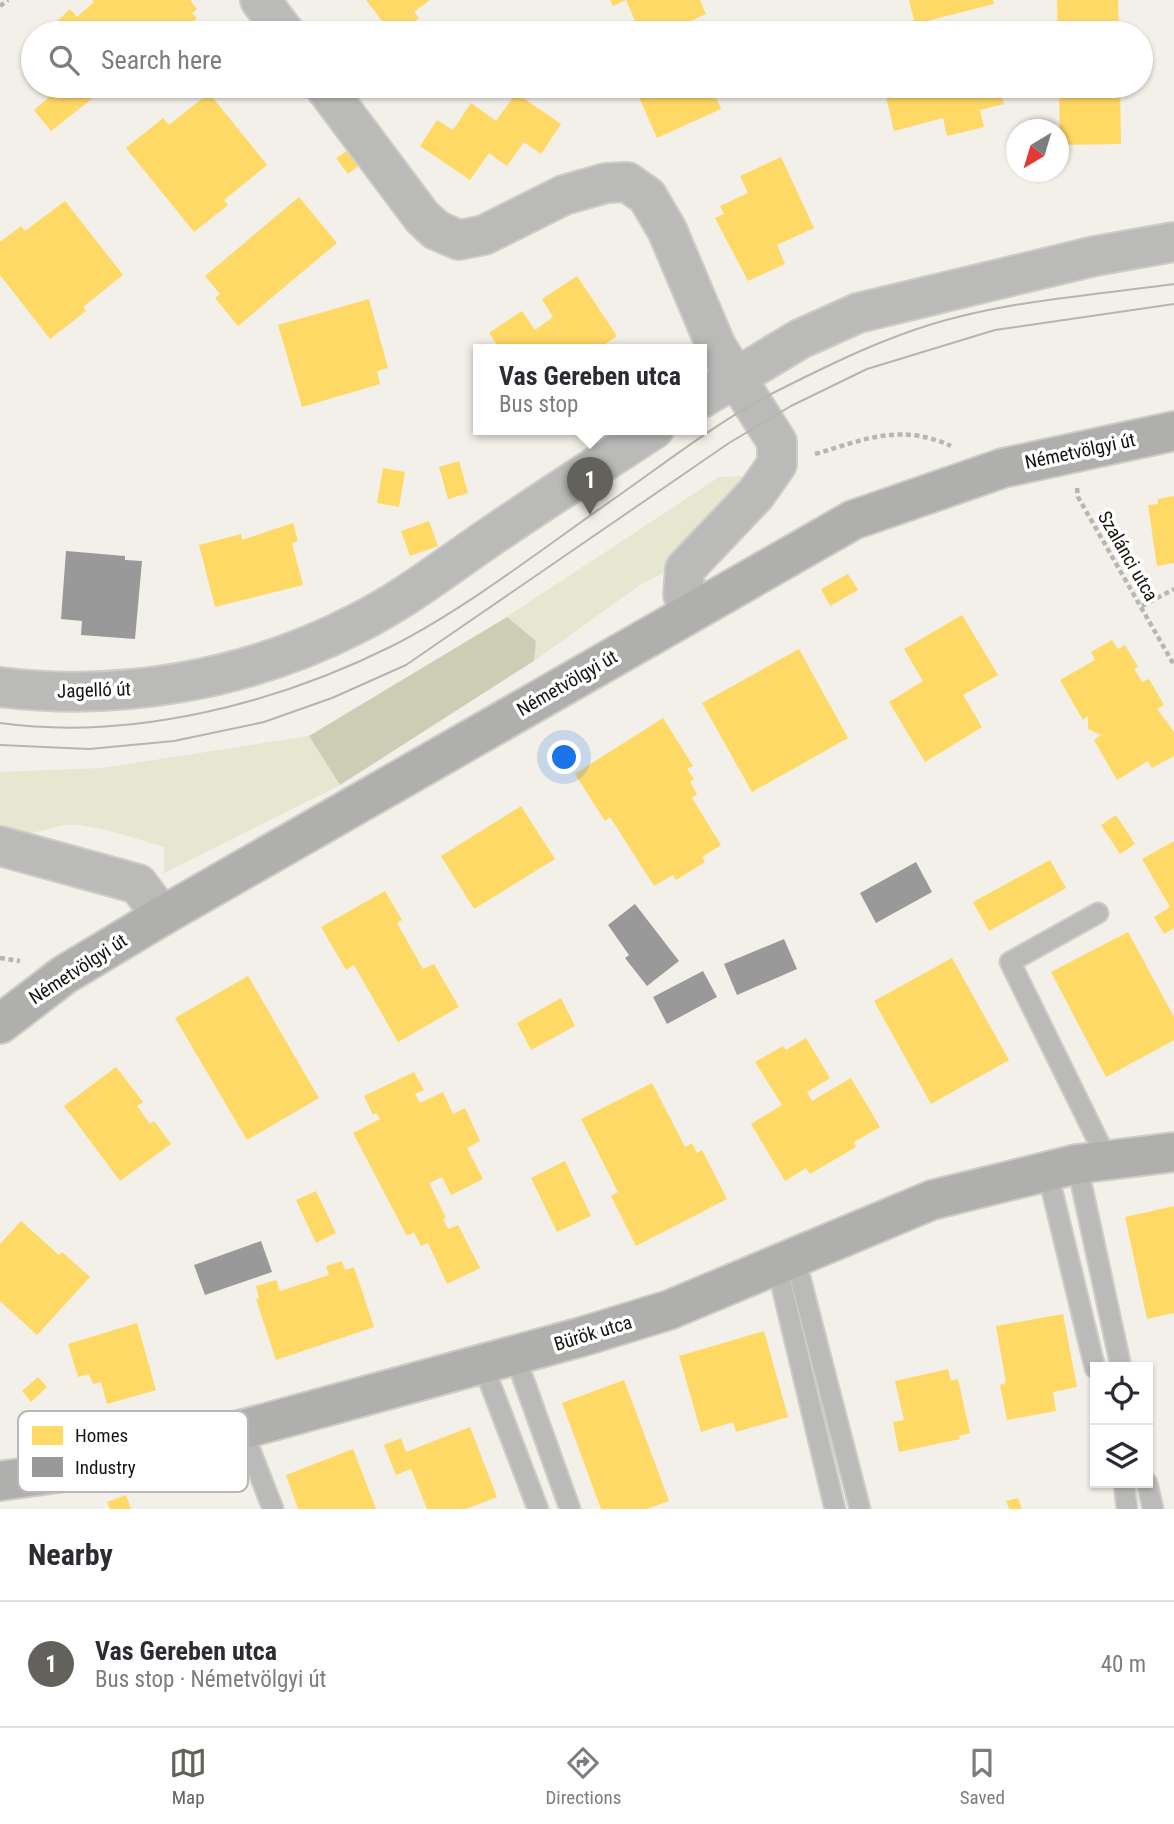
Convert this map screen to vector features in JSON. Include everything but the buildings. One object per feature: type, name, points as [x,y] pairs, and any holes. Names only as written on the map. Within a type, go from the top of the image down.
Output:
[{"type":"street","points":[[260,0],[276,21]]},
{"type":"street","points":[[333,98],[422,217],[436,230],[459,240],[484,235],[564,195],[606,183],[627,182],[640,188],[667,230],[716,346],[777,442],[777,464],[756,494],[685,569],[683,595],[692,611]]},
{"type":"street","points":[[707,395],[800,339],[858,313],[936,292],[1174,242]]},
{"type":"street","name":"Németvölgyi út","points":[[0,1024],[64,975],[162,916],[852,520],[1003,468],[1174,431]]},
{"type":"street","name":"Jagelló út","points":[[0,687],[92,692],[213,678],[270,659],[354,625],[415,590],[645,435]]},
{"type":"street","points":[[0,846],[138,884],[162,916]]},
{"type":"street","name":"Bürök utca","points":[[248,1431],[499,1361],[669,1310],[932,1200],[1077,1164],[1174,1152]]},
{"type":"street","name":"Bürök utca","points":[[0,1482],[18,1479]]},
{"type":"lane","points":[[1098,913],[1010,961],[1077,1164],[1120,1362]]},
{"type":"lane","points":[[1077,1164],[1094,1362]]},
{"type":"lane","points":[[786,1262],[835,1509]]},
{"type":"lane","points":[[786,1262],[860,1509]]},
{"type":"lane","points":[[499,1361],[538,1509]]},
{"type":"lane","points":[[499,1361],[570,1509]]},
{"type":"lane","points":[[248,1445],[273,1509]]},
{"type":"lane","points":[[1125,1488],[1127,1509]]},
{"type":"lane","points":[[1148,1488],[1153,1509]]},
{"type":"path","points":[[0,6],[8,0]]},
{"type":"path","points":[[777,464],[898,433],[927,435],[1003,468]]},
{"type":"path","name":"Szalánci utca","points":[[1078,497],[1174,665]]},
{"type":"path","points":[[1142,606],[1174,589]]},
{"type":"path","points":[[0,958],[24,962]]},
{"type":"green space","points":[[746,476],[663,573],[640,585],[534,661],[536,641],[507,617],[719,477]]},
{"type":"green space","points":[[507,617],[536,641],[534,661],[340,785],[309,736]]},
{"type":"green space","points":[[309,736],[340,785],[164,873],[164,847],[111,832],[80,825],[60,826],[23,834],[0,830],[0,772],[102,768]]},
{"type":"tram line","points":[[707,433],[763,398],[849,356],[945,320],[1010,306],[1174,284]]},
{"type":"tram line","points":[[0,745],[89,749],[174,741],[264,722],[332,698],[406,665],[729,443],[791,406],[867,369],[995,330],[1174,304]]},
{"type":"tram line","points":[[0,723],[100,727],[151,722],[252,701],[347,667],[392,646],[450,613],[704,435]]},
{"type":"place","name":"Vas Gereben utca","points":[[590,515]]}]
